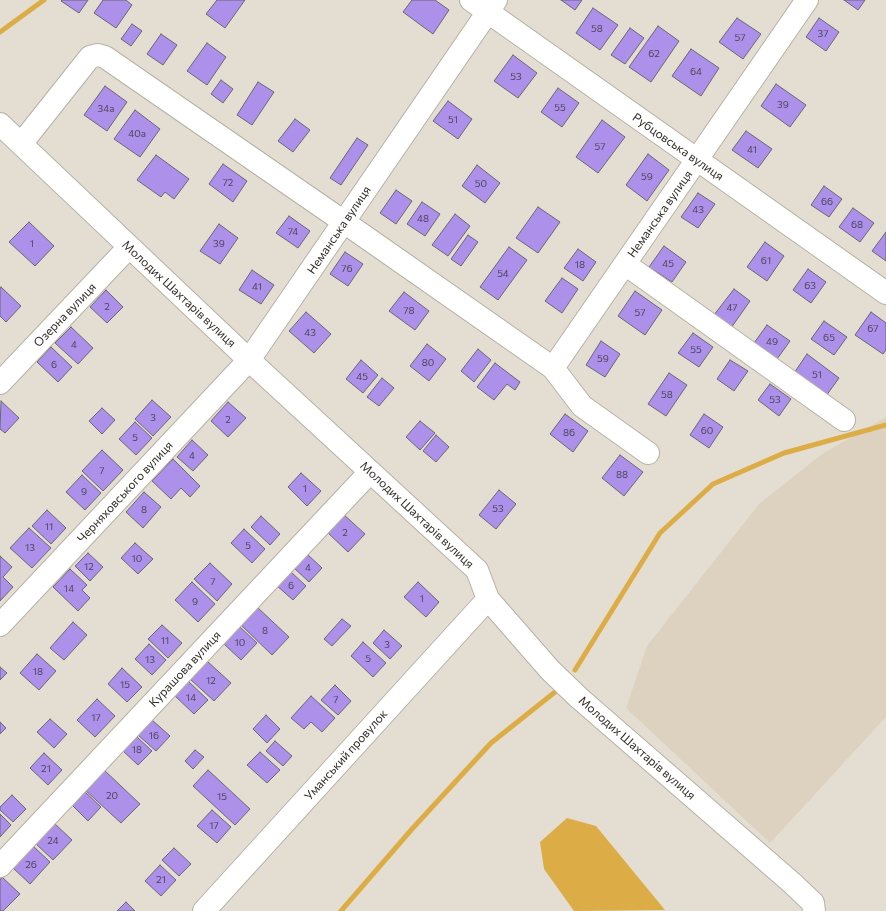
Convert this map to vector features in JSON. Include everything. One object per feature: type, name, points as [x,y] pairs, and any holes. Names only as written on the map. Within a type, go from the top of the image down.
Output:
[{"type":"street","name":"Неманська вулиця","points":[[553,368],[807,0]]},
{"type":"street","name":"Неманська вулиця","points":[[249,360],[344,222],[485,4]]},
{"type":"street","name":"Рубцовська вулиця","points":[[485,4],[697,160],[886,293]]},
{"type":"street","points":[[21,144],[90,57],[98,55],[105,57],[553,368],[582,406],[648,453]]},
{"type":"street","name":"Молодих Шахтарів вулиця","points":[[0,124],[129,248],[477,570],[488,599],[550,670],[578,697],[792,883],[813,903],[814,911]]},
{"type":"street","name":"Озерна вулиця","points":[[0,383],[129,248]]},
{"type":"street","points":[[625,264],[844,420]]},
{"type":"street","name":"Черняховського вулиця","points":[[0,624],[249,360]]},
{"type":"street","name":"Курашова вулиця","points":[[0,866],[370,472]]},
{"type":"street","name":"Уманський провулок","points":[[204,911],[488,599]]},
{"type":"shaded area","points":[[886,417],[886,717],[770,843],[626,708],[647,646],[759,504],[822,454]]},
{"type":"shaded area","points":[[567,818],[596,826],[665,910],[574,911],[544,869],[540,842]]},
{"type":"building","points":[[88,0],[79,13],[61,1]]},
{"type":"building","points":[[103,0],[126,0],[132,5],[116,28],[94,13]]},
{"type":"building","points":[[217,0],[245,0],[225,28],[206,14]]},
{"type":"building","points":[[412,0],[435,0],[449,10],[433,34],[403,12]]},
{"type":"building","points":[[561,0],[582,0],[575,10]]},
{"type":"building","points":[[844,0],[865,0],[858,10]]},
{"type":"building","points":[[593,8],[618,25],[600,50],[576,33]]},
{"type":"building","points":[[737,18],[761,34],[743,59],[719,42]]},
{"type":"building","points":[[819,18],[839,32],[826,51],[806,37]]},
{"type":"building","points":[[132,24],[142,31],[131,46],[121,39]]},
{"type":"building","points":[[658,26],[679,41],[651,82],[629,67]]},
{"type":"building","points":[[630,28],[644,38],[625,64],[611,55]]},
{"type":"building","points":[[161,34],[177,45],[163,65],[147,54]]},
{"type":"building","points":[[207,43],[226,57],[207,85],[187,71]]},
{"type":"building","points":[[691,49],[719,68],[701,96],[672,76]]},
{"type":"building","points":[[513,55],[537,73],[518,98],[494,81]]},
{"type":"building","points":[[221,80],[233,89],[223,103],[211,94]]},
{"type":"building","points":[[258,82],[274,92],[252,125],[237,115]]},
{"type":"building","points":[[776,84],[806,105],[790,127],[761,106]]},
{"type":"building","points":[[105,86],[127,102],[107,131],[84,115]]},
{"type":"building","points":[[558,88],[579,103],[562,127],[541,112]]},
{"type":"building","points":[[448,101],[472,119],[458,139],[433,121]]},
{"type":"building","points":[[135,110],[160,129],[140,157],[114,139]]},
{"type":"building","points":[[295,119],[310,130],[293,152],[278,141]]},
{"type":"building","points":[[602,120],[625,137],[598,173],[576,157]]},
{"type":"building","points":[[746,131],[772,149],[758,168],[732,150]]},
{"type":"building","points":[[357,138],[368,145],[341,185],[330,178]]},
{"type":"building","points":[[648,154],[669,170],[647,201],[626,185]]},
{"type":"building","points":[[156,155],[189,179],[174,199],[165,192],[161,197],[137,180]]},
{"type":"building","points":[[223,164],[247,181],[233,202],[209,184]]},
{"type":"building","points":[[477,165],[500,183],[485,203],[462,186]]},
{"type":"building","points":[[824,186],[842,199],[829,217],[811,205]]},
{"type":"building","points":[[396,190],[412,201],[396,224],[380,213]]},
{"type":"building","points":[[698,193],[715,204],[698,228],[681,217]]},
{"type":"building","points":[[422,202],[440,214],[425,236],[407,224]]},
{"type":"building","points":[[538,207],[560,222],[538,253],[516,238]]},
{"type":"building","points":[[853,208],[874,223],[860,242],[839,227]]},
{"type":"building","points":[[455,214],[470,226],[448,256],[432,245]]},
{"type":"building","points":[[289,216],[310,231],[298,248],[276,233]]},
{"type":"building","points":[[29,222],[54,246],[35,266],[9,242]]},
{"type":"building","points":[[219,224],[238,238],[220,264],[200,251]]},
{"type":"building","points":[[886,232],[886,261],[872,251]]},
{"type":"building","points":[[468,235],[478,242],[461,266],[451,259]]},
{"type":"building","points":[[765,242],[784,256],[767,281],[747,267]]},
{"type":"building","points":[[664,246],[686,262],[672,282],[649,267]]},
{"type":"building","points":[[509,247],[527,260],[498,300],[480,287]]},
{"type":"building","points":[[578,249],[596,262],[583,281],[564,268]]},
{"type":"building","points":[[345,252],[363,264],[348,286],[330,274]]},
{"type":"building","points":[[808,269],[826,282],[811,303],[793,290]]},
{"type":"building","points":[[252,270],[274,285],[261,304],[239,290]]},
{"type":"building","points":[[562,278],[578,289],[562,313],[545,301]]},
{"type":"building","points":[[1,287],[21,306],[6,322],[0,316]]},
{"type":"building","points":[[734,289],[750,301],[731,328],[714,315]]},
{"type":"building","points":[[106,290],[123,307],[107,323],[90,307]]},
{"type":"building","points":[[635,291],[662,310],[645,335],[618,316]]},
{"type":"building","points":[[404,292],[429,311],[415,330],[389,311]]},
{"type":"building","points":[[306,312],[331,334],[314,353],[289,331]]},
{"type":"building","points":[[871,312],[886,323],[886,350],[883,354],[855,335]]},
{"type":"building","points":[[824,321],[847,337],[834,355],[811,339]]},
{"type":"building","points":[[767,325],[790,341],[777,359],[754,343]]},
{"type":"building","points":[[71,327],[93,348],[78,364],[55,343]]},
{"type":"building","points":[[693,333],[713,347],[699,367],[678,353]]},
{"type":"building","points":[[601,341],[620,354],[605,377],[586,365]]},
{"type":"building","points":[[427,344],[446,359],[429,381],[410,366]]},
{"type":"building","points":[[51,347],[72,367],[58,382],[37,362]]},
{"type":"building","points":[[478,349],[491,360],[474,382],[461,371]]},
{"type":"building","points":[[807,354],[839,378],[826,396],[794,373]]},
{"type":"building","points":[[361,360],[378,375],[363,393],[346,379]]},
{"type":"building","points":[[730,360],[748,371],[734,391],[717,379]]},
{"type":"building","points":[[495,363],[520,382],[515,390],[507,384],[494,400],[477,387]]},
{"type":"building","points":[[669,373],[687,385],[666,416],[648,404]]},
{"type":"building","points":[[382,378],[394,388],[379,406],[367,397]]},
{"type":"building","points":[[770,384],[791,399],[779,416],[758,400]]},
{"type":"building","points":[[152,400],[171,417],[153,436],[135,419]]},
{"type":"building","points":[[1,401],[19,418],[5,433],[0,429]]},
{"type":"building","points":[[228,402],[246,418],[228,437],[211,421]]},
{"type":"building","points":[[102,408],[115,420],[102,434],[89,421]]},
{"type":"building","points":[[565,414],[588,431],[573,452],[550,434]]},
{"type":"building","points":[[704,414],[723,427],[709,448],[690,435]]},
{"type":"building","points":[[420,421],[435,433],[420,450],[406,437]]},
{"type":"building","points":[[135,422],[152,438],[136,455],[119,439]]},
{"type":"building","points":[[436,435],[449,447],[436,462],[423,451]]},
{"type":"building","points":[[192,440],[208,455],[193,471],[177,457]]},
{"type":"building","points":[[102,450],[123,470],[103,491],[82,471]]},
{"type":"building","points":[[620,455],[643,472],[624,496],[602,478]]},
{"type":"building","points":[[173,459],[200,486],[190,497],[181,488],[171,499],[152,481]]},
{"type":"building","points":[[301,473],[321,491],[307,506],[288,487]]},
{"type":"building","points":[[82,475],[101,493],[85,510],[66,492]]},
{"type":"building","points":[[499,490],[516,504],[496,529],[479,515]]},
{"type":"building","points":[[144,492],[161,507],[143,528],[126,512]]},
{"type":"building","points":[[47,510],[66,528],[51,544],[32,526]]},
{"type":"building","points":[[342,513],[365,534],[348,552],[326,531]]},
{"type":"building","points":[[261,516],[280,534],[270,545],[251,527]]},
{"type":"building","points":[[29,528],[51,548],[32,568],[10,548]]},
{"type":"building","points":[[244,529],[265,549],[252,563],[231,543]]},
{"type":"building","points":[[135,543],[153,559],[138,574],[121,558]]},
{"type":"building","points":[[88,553],[103,567],[90,581],[75,566]]},
{"type":"building","points":[[306,553],[322,568],[309,582],[293,567]]},
{"type":"building","points":[[0,556],[12,567],[3,577],[13,587],[0,601]]},
{"type":"building","points":[[210,563],[232,584],[217,601],[194,579]]},
{"type":"building","points":[[70,569],[87,585],[82,590],[90,598],[78,611],[53,587]]},
{"type":"building","points":[[290,571],[306,586],[293,600],[276,585]]},
{"type":"building","points":[[192,582],[215,604],[198,622],[175,600]]},
{"type":"building","points":[[418,582],[439,602],[426,617],[404,597]]},
{"type":"building","points":[[257,607],[289,637],[272,655],[240,624]]},
{"type":"building","points":[[342,619],[351,626],[332,646],[324,639]]},
{"type":"building","points":[[73,622],[87,635],[64,660],[50,648]]},
{"type":"building","points":[[162,625],[182,643],[168,658],[148,639]]},
{"type":"building","points":[[239,626],[257,643],[241,660],[223,643]]},
{"type":"building","points":[[384,630],[402,646],[390,659],[373,643]]},
{"type":"building","points":[[363,642],[386,663],[373,677],[351,656]]},
{"type":"building","points":[[149,644],[166,660],[152,675],[135,659]]},
{"type":"building","points":[[37,654],[56,671],[39,690],[20,673]]},
{"type":"building","points":[[207,661],[231,683],[214,701],[190,679]]},
{"type":"building","points":[[0,667],[7,673],[0,680]]},
{"type":"building","points":[[122,668],[142,687],[127,702],[108,684]]},
{"type":"building","points":[[188,681],[208,700],[194,714],[174,695]]},
{"type":"building","points":[[335,685],[351,701],[338,715],[321,700]]},
{"type":"building","points":[[311,696],[335,718],[322,732],[311,722],[304,729],[291,718]]},
{"type":"building","points":[[97,699],[115,716],[95,737],[77,720]]},
{"type":"building","points":[[266,715],[280,729],[267,743],[253,729]]},
{"type":"building","points":[[50,719],[67,734],[54,748],[37,732]]},
{"type":"building","points":[[152,720],[170,736],[156,751],[138,735]]},
{"type":"building","points":[[0,722],[6,728],[0,734]]},
{"type":"building","points":[[136,736],[152,751],[138,765],[122,750]]},
{"type":"building","points":[[275,741],[292,756],[283,766],[266,751]]},
{"type":"building","points":[[195,750],[204,757],[193,769],[185,761]]},
{"type":"building","points":[[260,752],[280,770],[267,783],[247,765]]},
{"type":"building","points":[[44,753],[62,770],[48,785],[30,768]]},
{"type":"building","points":[[103,769],[140,804],[121,823],[84,789]]},
{"type":"building","points":[[208,770],[250,809],[235,825],[193,786]]},
{"type":"building","points":[[83,790],[101,807],[88,821],[71,804]]},
{"type":"building","points":[[12,795],[26,809],[13,822],[0,810],[0,807]]},
{"type":"building","points":[[212,810],[231,827],[217,843],[197,826]]},
{"type":"building","points":[[0,814],[11,825],[0,837]]},
{"type":"building","points":[[54,823],[72,840],[53,860],[35,843]]},
{"type":"building","points":[[32,845],[50,862],[30,884],[12,867]]},
{"type":"building","points":[[174,848],[191,864],[179,876],[162,860]]},
{"type":"building","points":[[160,865],[176,880],[161,896],[145,881]]},
{"type":"building","points":[[2,877],[20,894],[3,911],[0,911],[0,880]]},
{"type":"building","points":[[126,902],[135,911],[117,911]]},
{"type":"waterway","points":[[0,32],[44,0]]},
{"type":"waterway","points":[[575,670],[660,533],[713,484],[784,453],[886,425]]},
{"type":"waterway","points":[[341,911],[412,829],[491,743],[555,692]]}]
